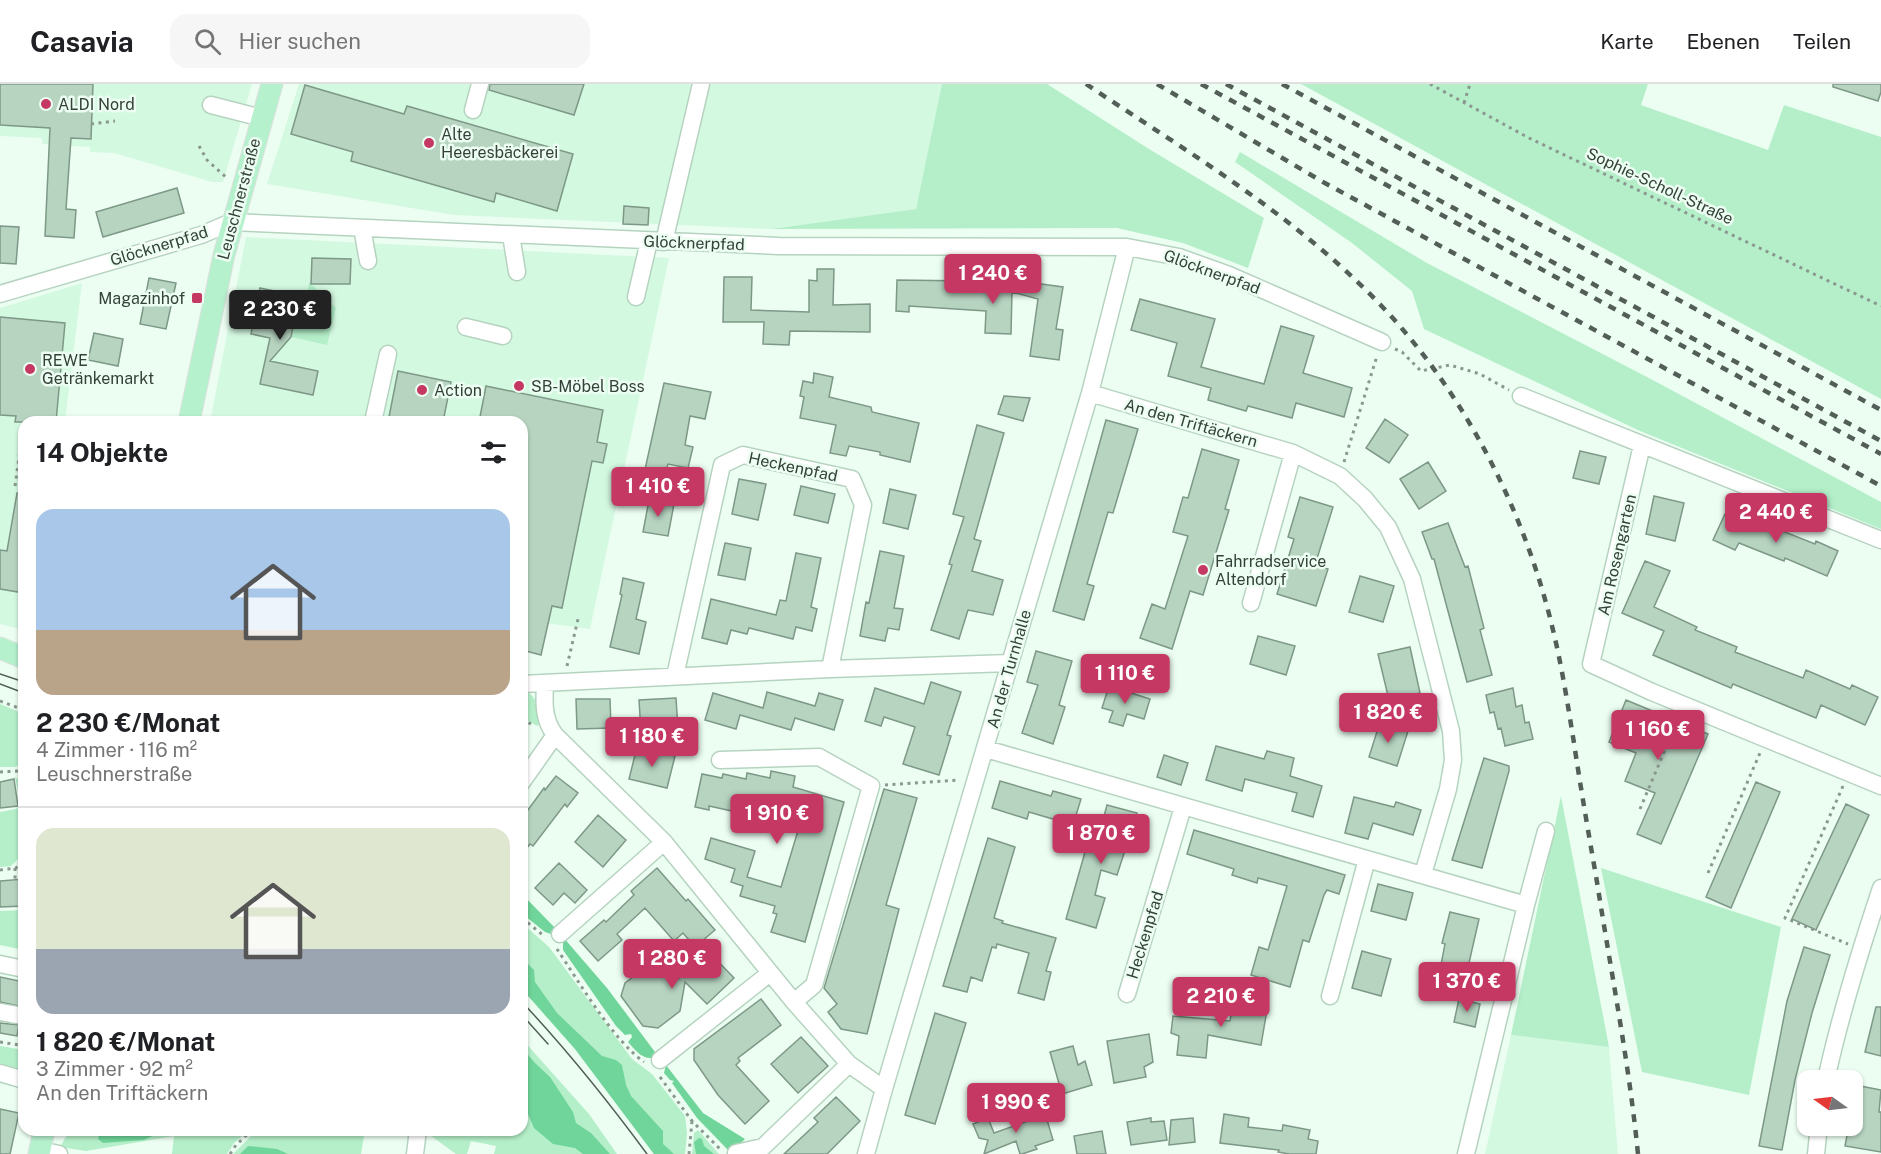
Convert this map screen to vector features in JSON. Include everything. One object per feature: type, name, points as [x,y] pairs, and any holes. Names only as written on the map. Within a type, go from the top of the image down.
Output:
[{"type":"main road","name":"Leuschnerstraße","points":[[190,416],[232,222],[272,84]]},
{"type":"main road","points":[[0,647],[18,647]]},
{"type":"main road","points":[[0,647],[18,655]]},
{"type":"street","points":[[473,110],[480,84]]},
{"type":"street","points":[[636,297],[656,242],[700,84]]},
{"type":"street","points":[[211,105],[262,118]]},
{"type":"street","name":"Glöcknerpfad","points":[[0,294],[201,235],[232,222],[779,246],[1127,247],[1179,257],[1229,275],[1382,342]]},
{"type":"street","points":[[362,228],[368,261]]},
{"type":"street","points":[[511,235],[517,272]]},
{"type":"street","name":"An der Turnhalle","points":[[867,1154],[884,1089],[1090,393],[1127,247]]},
{"type":"street","points":[[466,327],[502,336]]},
{"type":"street","points":[[374,416],[388,354]]},
{"type":"street","name":"An den Triftäckern","points":[[1090,393],[1293,453],[1340,476],[1365,499],[1388,527],[1412,579],[1451,731],[1454,760],[1424,874]]},
{"type":"street","points":[[1521,396],[1881,540]]},
{"type":"street","name":"Am Rosengarten","points":[[1642,445],[1591,664],[1684,705]]},
{"type":"street","points":[[1251,603],[1293,453]]},
{"type":"street","name":"Heckenpfad","points":[[675,676],[722,465],[743,454],[852,479],[863,505],[830,669]]},
{"type":"street","points":[[528,684],[830,669],[1010,663]]},
{"type":"street","points":[[545,684],[544,704],[547,725],[555,735],[664,842],[794,1002],[849,1064],[884,1089]]},
{"type":"street","points":[[1684,705],[1881,786]]},
{"type":"street","points":[[528,773],[555,735]]},
{"type":"street","points":[[986,749],[1526,905]]},
{"type":"street","points":[[720,760],[819,757],[872,786],[814,986],[794,1002]]},
{"type":"street","name":"Heckenpfad","points":[[1127,994],[1183,807]]},
{"type":"street","points":[[1466,1154],[1546,831]]},
{"type":"street","points":[[560,934],[664,842]]},
{"type":"street","points":[[1330,996],[1367,859]]},
{"type":"street","points":[[1828,1070],[1834,1041],[1881,888]]},
{"type":"street","points":[[0,964],[18,968]]},
{"type":"street","points":[[654,1065],[770,973]]},
{"type":"street","points":[[0,1012],[17,1015]]},
{"type":"street","points":[[730,1154],[763,1147],[849,1064]]},
{"type":"street","points":[[0,1073],[18,1078]]},
{"type":"street","points":[[415,1154],[417,1136]]},
{"type":"street","points":[[1818,1154],[1819,1136]]},
{"type":"path","name":"Sophie-Scholl-Straße","points":[[1430,84],[1529,138],[1881,306]]},
{"type":"path","points":[[1464,103],[1470,84]]},
{"type":"path","points":[[92,124],[115,121]]},
{"type":"path","points":[[199,146],[207,160],[229,180]]},
{"type":"path","points":[[1340,476],[1382,342],[1402,352],[1421,371],[1450,365],[1480,374],[1521,396]]},
{"type":"path","points":[[15,486],[18,465]]},
{"type":"path","points":[[563,682],[578,619]]},
{"type":"path","points":[[0,701],[18,708]]},
{"type":"path","points":[[1640,809],[1684,705]]},
{"type":"path","points":[[1708,873],[1766,739]]},
{"type":"path","points":[[0,772],[18,771]]},
{"type":"path","points":[[1848,773],[1785,918],[1861,950]]},
{"type":"path","points":[[872,786],[977,779]]},
{"type":"path","points":[[0,870],[15,868],[18,865]]},
{"type":"path","points":[[15,868],[15,880]]},
{"type":"path","points":[[528,923],[552,942],[612,1029],[634,1055],[654,1065],[692,1121],[730,1154]]},
{"type":"path","points":[[0,1042],[18,1045]]},
{"type":"path","points":[[689,1154],[692,1121]]},
{"type":"path","points":[[230,1154],[236,1144],[245,1136]]},
{"type":"shaded area","points":[[0,84],[252,84],[223,182],[212,182],[114,153],[90,152],[90,147],[42,144],[42,138],[0,136]]},
{"type":"shaded area","points":[[299,84],[943,85],[916,209],[771,229],[454,215],[267,184]]},
{"type":"shaded area","points":[[942,84],[1047,84],[1264,218],[1248,268],[1183,243],[1117,228],[771,229],[916,209]]},
{"type":"shaded area","points":[[1301,84],[1648,84],[1641,105],[1768,150],[1784,105],[1881,137],[1881,399]]},
{"type":"shaded area","points":[[1240,152],[1427,263],[1881,502],[1881,529],[1640,431],[1424,329],[1412,291],[1352,243],[1235,162]]},
{"type":"shaded area","points":[[246,237],[669,258],[590,629],[529,621],[528,416],[211,416]]},
{"type":"shaded area","points":[[309,282],[336,308],[327,345],[291,337],[299,296],[307,297]]},
{"type":"shaded area","points":[[82,283],[66,416],[18,416],[18,628],[0,624],[0,308]]},
{"type":"shaded area","points":[[528,693],[532,695],[537,708],[539,724],[537,726],[528,721]]},
{"type":"shaded area","points":[[0,704],[18,712],[18,765],[0,767]]},
{"type":"shaded area","points":[[1561,796],[1609,1047],[1511,1035]]},
{"type":"shaded area","points":[[18,808],[18,859],[11,866],[0,867],[0,812]]},
{"type":"shaded area","points":[[1601,868],[1781,927],[1749,1095],[1642,1072]]},
{"type":"shaded area","points":[[18,910],[18,949],[0,945],[0,911]]},
{"type":"shaded area","points":[[528,928],[549,947],[632,1059],[652,1074],[685,1116],[687,1133],[685,1154],[654,1154],[575,1049],[528,996]]},
{"type":"shaded area","points":[[1511,1035],[1609,1047],[1618,1154],[1485,1154]]},
{"type":"shaded area","points":[[0,1046],[18,1049],[18,1071],[0,1067]]},
{"type":"shaded area","points":[[528,1046],[589,1114],[617,1154],[494,1154],[496,1146],[471,1141],[467,1154],[456,1154],[431,1136],[528,1136]]},
{"type":"shaded area","points":[[698,1130],[719,1154],[692,1154],[694,1133]]},
{"type":"shaded area","points":[[66,1136],[174,1136],[86,1151],[60,1147]]},
{"type":"shaded area","points":[[174,1136],[242,1136],[227,1154],[172,1154]]},
{"type":"shaded area","points":[[251,1136],[364,1136],[361,1154],[233,1154]]},
{"type":"green space","points":[[528,900],[557,930],[551,934],[528,918]]},
{"type":"green space","points":[[563,937],[607,988],[658,1056],[645,1057],[628,1042],[632,1037],[631,1034],[625,1035],[616,1026],[563,950]]},
{"type":"green space","points":[[528,964],[534,970],[535,982],[557,1013],[602,1056],[616,1060],[622,1065],[631,1096],[663,1131],[663,1144],[674,1154],[654,1154],[575,1049],[528,996]]},
{"type":"green space","points":[[528,1055],[550,1077],[573,1112],[576,1123],[591,1133],[610,1154],[583,1154],[575,1148],[553,1144],[534,1128],[528,1114]]},
{"type":"green space","points":[[666,1065],[703,1113],[745,1139],[734,1150],[728,1150],[697,1118],[672,1083],[674,1081],[664,1073]]},
{"type":"green space","points":[[99,1136],[153,1136],[144,1140],[103,1143],[98,1139]]},
{"type":"green space","points":[[699,1138],[702,1139],[704,1146],[714,1154],[696,1154],[694,1142]]},
{"type":"green space","points":[[248,1146],[277,1149],[288,1154],[240,1154]]},
{"type":"building","name":"ALDI Nord","points":[[0,84],[93,84],[91,139],[71,138],[66,209],[76,210],[74,238],[45,236],[50,128],[0,125]]},
{"type":"building","points":[[490,84],[584,84],[574,115],[489,90]]},
{"type":"building","points":[[1833,84],[1881,84],[1881,92],[1878,101],[1833,87]]},
{"type":"building","name":"Alte Heeresbäckerei","points":[[305,85],[404,114],[407,106],[573,154],[557,211],[496,193],[494,202],[351,161],[353,152],[291,134]]},
{"type":"building","points":[[177,188],[184,213],[103,237],[96,212]]},
{"type":"building","points":[[624,206],[649,208],[648,225],[623,224]]},
{"type":"building","points":[[0,226],[19,227],[16,264],[0,263]]},
{"type":"building","points":[[312,258],[351,259],[350,284],[311,284]]},
{"type":"building","points":[[817,269],[834,269],[833,305],[870,304],[870,332],[790,331],[789,345],[763,344],[764,322],[723,322],[724,277],[752,277],[751,310],[809,312],[809,280],[817,281]]},
{"type":"building","points":[[1000,269],[1020,269],[1020,274],[1035,274],[1034,283],[1063,287],[1056,329],[1063,330],[1059,360],[1030,356],[1038,299],[1012,292],[1011,334],[985,333],[986,311],[909,306],[909,312],[896,311],[897,280],[969,281],[969,288],[1000,289]]},
{"type":"building","points":[[149,278],[176,283],[166,329],[140,324]]},
{"type":"building","points":[[260,288],[299,296],[291,337],[270,361],[318,371],[313,395],[260,384],[270,338],[251,334]]},
{"type":"building","points":[[1140,299],[1215,319],[1201,367],[1264,384],[1281,326],[1314,336],[1303,373],[1352,388],[1344,417],[1296,403],[1292,418],[1248,406],[1246,411],[1208,400],[1211,388],[1168,376],[1177,343],[1131,330]]},
{"type":"building","name":"REWE Getränkemarkt","points":[[0,317],[65,323],[57,416],[18,416],[18,422],[15,422],[16,416],[0,415]]},
{"type":"building","points":[[94,333],[123,339],[118,366],[88,360]]},
{"type":"building","name":"Action","points":[[398,371],[451,382],[444,416],[389,416]]},
{"type":"building","points":[[814,373],[833,377],[829,397],[871,407],[872,412],[919,423],[910,462],[880,455],[880,452],[849,446],[846,456],[830,453],[836,425],[800,418],[804,397],[800,396],[803,381],[813,383]]},
{"type":"building","points":[[664,383],[711,392],[705,419],[690,416],[685,445],[693,447],[688,468],[668,464],[664,479],[644,474]]},
{"type":"building","points":[[486,386],[603,410],[597,442],[607,444],[603,463],[592,461],[562,608],[552,606],[541,655],[528,652],[528,416],[480,416]]},
{"type":"building","points":[[1004,396],[1030,398],[1023,421],[998,414]]},
{"type":"building","points":[[1385,419],[1408,435],[1389,463],[1366,448]]},
{"type":"building","points":[[1106,420],[1138,429],[1113,513],[1108,512],[1087,584],[1094,586],[1084,620],[1053,611]]},
{"type":"building","points":[[977,425],[1004,433],[974,539],[981,541],[972,571],[1003,580],[993,615],[968,610],[959,639],[931,630],[952,565],[949,564],[964,517],[953,514]]},
{"type":"building","points":[[1202,449],[1239,460],[1225,509],[1229,510],[1203,595],[1190,591],[1172,649],[1140,638],[1152,604],[1165,609],[1188,536],[1173,532],[1183,497],[1188,498]]},
{"type":"building","points":[[1580,451],[1606,457],[1599,484],[1573,478]]},
{"type":"building","points":[[1428,462],[1446,491],[1419,509],[1400,479]]},
{"type":"building","points":[[739,479],[766,484],[758,520],[732,514]]},
{"type":"building","points":[[801,486],[835,494],[828,523],[794,515]]},
{"type":"building","points":[[890,489],[916,495],[908,529],[883,523]]},
{"type":"building","points":[[18,493],[18,592],[0,589],[0,550],[7,551]]},
{"type":"building","points":[[1654,496],[1684,503],[1675,541],[1646,534]]},
{"type":"building","points":[[1300,497],[1333,507],[1315,565],[1328,569],[1316,606],[1277,594],[1294,539],[1288,537]]},
{"type":"building","points":[[649,500],[674,504],[668,536],[643,532]]},
{"type":"building","points":[[1725,514],[1762,529],[1765,524],[1838,551],[1827,576],[1785,558],[1784,561],[1739,543],[1735,550],[1713,540]]},
{"type":"building","points":[[1448,523],[1465,567],[1468,566],[1484,628],[1480,630],[1492,675],[1467,682],[1434,559],[1432,559],[1422,532]]},
{"type":"building","points":[[725,543],[751,548],[745,580],[718,575]]},
{"type":"building","points":[[880,551],[904,556],[894,608],[903,609],[899,630],[888,628],[885,641],[860,636],[866,602],[869,603]]},
{"type":"building","points":[[796,553],[821,558],[811,607],[817,609],[812,631],[796,627],[793,639],[749,628],[747,634],[731,630],[727,644],[702,638],[711,599],[776,615],[780,600],[786,601]]},
{"type":"building","points":[[1645,561],[1670,571],[1654,607],[1697,627],[1695,630],[1737,647],[1735,652],[1803,678],[1806,670],[1850,689],[1852,685],[1878,697],[1865,725],[1821,705],[1816,718],[1733,684],[1731,688],[1653,655],[1664,631],[1622,613]]},
{"type":"building","points":[[1360,576],[1394,586],[1383,622],[1349,612]]},
{"type":"building","points":[[623,578],[644,583],[636,619],[646,622],[639,654],[610,647],[622,595],[620,594]]},
{"type":"building","points":[[1258,636],[1295,646],[1286,675],[1250,664]]},
{"type":"building","points":[[1410,647],[1420,693],[1389,700],[1378,654]]},
{"type":"building","points":[[1036,651],[1072,661],[1059,705],[1065,707],[1053,744],[1022,733],[1038,685],[1027,682]]},
{"type":"building","points":[[931,682],[961,692],[947,735],[951,736],[939,775],[903,764],[915,727],[884,717],[881,726],[865,721],[875,688],[924,704]]},
{"type":"building","points":[[1109,686],[1150,699],[1144,719],[1127,714],[1123,726],[1109,722],[1113,711],[1102,708]]},
{"type":"building","points":[[1513,688],[1516,707],[1522,705],[1525,723],[1529,722],[1533,739],[1505,746],[1494,712],[1490,713],[1486,695]]},
{"type":"building","points":[[767,692],[815,706],[819,693],[843,700],[834,730],[795,718],[791,730],[740,715],[736,729],[705,720],[713,693],[763,708]]},
{"type":"building","points":[[676,698],[678,729],[641,732],[639,700]]},
{"type":"building","points":[[576,699],[610,699],[611,728],[577,729]]},
{"type":"building","points":[[1626,700],[1708,734],[1661,844],[1637,834],[1655,793],[1625,781],[1636,753],[1609,742]]},
{"type":"building","points":[[1380,722],[1408,731],[1397,766],[1369,757]]},
{"type":"building","points":[[1216,746],[1264,759],[1267,751],[1294,758],[1290,776],[1322,786],[1313,817],[1292,811],[1297,793],[1245,779],[1242,791],[1206,780]]},
{"type":"building","points":[[637,747],[675,756],[667,788],[629,779]]},
{"type":"building","points":[[1164,755],[1188,763],[1181,785],[1157,777]]},
{"type":"building","points":[[1484,758],[1509,766],[1509,771],[1482,868],[1452,860]]},
{"type":"building","points":[[771,771],[795,776],[793,787],[844,802],[805,942],[771,932],[777,914],[773,913],[775,906],[740,896],[743,886],[731,882],[735,869],[705,859],[711,838],[755,851],[747,877],[781,887],[806,804],[779,798],[777,808],[757,803],[755,809],[734,805],[732,811],[709,806],[709,810],[695,807],[702,774],[722,778],[723,774],[746,779],[747,773],[770,778]]},
{"type":"building","points":[[556,776],[578,793],[567,807],[565,804],[533,846],[530,844],[528,846],[528,810],[544,788],[545,790]]},
{"type":"building","points":[[14,779],[18,806],[0,808],[0,782]]},
{"type":"building","points":[[1000,781],[1051,796],[1053,791],[1081,799],[1073,825],[1029,812],[1027,819],[992,808]]},
{"type":"building","points":[[1756,782],[1780,792],[1731,908],[1706,897]]},
{"type":"building","points":[[884,789],[917,798],[886,905],[899,909],[867,1034],[841,1029],[828,1012],[837,1004],[824,988]]},
{"type":"building","points":[[1354,797],[1394,807],[1396,802],[1421,810],[1413,835],[1373,823],[1368,839],[1345,833]]},
{"type":"building","points":[[1846,804],[1869,815],[1816,930],[1792,919]]},
{"type":"building","points":[[1107,805],[1137,813],[1117,875],[1101,870],[1095,895],[1105,898],[1096,928],[1066,919],[1087,845],[1096,847]]},
{"type":"building","points":[[598,815],[626,840],[603,867],[575,842]]},
{"type":"building","points":[[1194,830],[1345,875],[1339,894],[1327,890],[1324,895],[1309,942],[1303,940],[1290,987],[1251,975],[1259,947],[1268,950],[1287,886],[1258,878],[1257,883],[1232,875],[1234,869],[1187,854]]},
{"type":"building","points":[[988,838],[1015,847],[994,918],[1003,921],[1002,923],[1056,938],[1046,971],[1051,972],[1044,1000],[1018,993],[1029,953],[997,944],[996,948],[992,947],[982,981],[971,977],[967,992],[943,986]]},
{"type":"building","points":[[559,863],[587,890],[575,903],[564,893],[553,905],[535,888]]},
{"type":"building","points":[[657,868],[715,930],[695,947],[683,933],[674,941],[645,908],[617,934],[622,940],[598,961],[580,941],[604,920],[606,922],[634,895],[631,891]]},
{"type":"building","points":[[18,880],[18,906],[0,907],[0,881]]},
{"type":"building","points":[[1378,884],[1413,893],[1406,920],[1371,911]]},
{"type":"building","points":[[1450,912],[1479,919],[1466,976],[1440,970],[1445,944],[1442,943]]},
{"type":"building","points":[[1804,947],[1830,955],[1797,1070],[1782,1150],[1759,1146],[1787,1001]]},
{"type":"building","points":[[708,951],[734,978],[707,1004],[685,982],[680,1011],[658,1028],[643,1026],[621,996],[625,983],[648,966],[661,968],[673,984]]},
{"type":"building","points":[[1362,951],[1391,959],[1381,996],[1352,988]]},
{"type":"building","points":[[0,977],[18,981],[18,1006],[0,1002]]},
{"type":"building","points":[[1234,998],[1268,1004],[1261,1045],[1208,1035],[1206,1058],[1177,1055],[1179,1036],[1171,1033],[1173,1016],[1230,1021]]},
{"type":"building","points":[[761,999],[781,1025],[738,1058],[740,1061],[736,1065],[769,1101],[745,1124],[718,1095],[694,1060],[694,1049]]},
{"type":"building","points":[[1459,999],[1480,1004],[1475,1027],[1454,1022]]},
{"type":"building","points":[[1876,1007],[1881,1007],[1881,1056],[1865,1052]]},
{"type":"building","points":[[935,1013],[966,1023],[935,1124],[905,1115]]},
{"type":"building","points":[[0,1023],[18,1025],[17,1036],[0,1033]]},
{"type":"building","points":[[1149,1034],[1153,1062],[1144,1067],[1146,1077],[1114,1083],[1107,1041]]},
{"type":"building","points":[[801,1037],[828,1066],[798,1093],[771,1064]]},
{"type":"building","points":[[1073,1046],[1078,1065],[1085,1061],[1092,1085],[1062,1094],[1050,1052]]},
{"type":"building","points":[[1863,1087],[1881,1090],[1879,1112],[1881,1112],[1881,1152],[1845,1146],[1847,1136],[1863,1136]]},
{"type":"building","points":[[836,1097],[860,1121],[827,1154],[784,1154],[818,1122],[814,1118]]},
{"type":"building","points":[[0,1109],[18,1113],[18,1118],[10,1154],[0,1154]]},
{"type":"building","points":[[1045,1113],[1053,1140],[1035,1146],[1037,1149],[1022,1154],[1020,1154],[1016,1141],[984,1154],[988,1140],[979,1138],[973,1124],[988,1118],[994,1133],[1028,1121],[1027,1118]]},
{"type":"building","points":[[1224,1114],[1249,1118],[1248,1127],[1282,1131],[1283,1125],[1310,1130],[1308,1139],[1318,1141],[1316,1154],[1289,1154],[1278,1152],[1279,1150],[1220,1143]]},
{"type":"building","points":[[1151,1118],[1151,1122],[1164,1121],[1167,1140],[1131,1145],[1127,1122]]},
{"type":"building","points":[[1193,1118],[1195,1142],[1169,1145],[1171,1120]]},
{"type":"building","points":[[1102,1131],[1106,1154],[1077,1154],[1074,1136]]},
{"type":"tram line","points":[[0,674],[18,680]]},
{"type":"tram line","points":[[0,684],[18,691]]},
{"type":"tram line","points":[[528,1009],[587,1076],[647,1154]]},
{"type":"tram line","points":[[528,1022],[548,1044]]},
{"type":"railway","points":[[1086,84],[1245,190],[1321,249],[1356,281],[1390,315],[1419,349],[1470,423],[1491,463],[1511,503],[1542,587],[1559,658],[1630,1086],[1638,1154]]},
{"type":"railway","points":[[1157,84],[1323,182],[1881,486]]},
{"type":"railway","points":[[1201,84],[1881,454]]},
{"type":"railway","points":[[1226,84],[1881,441]]},
{"type":"railway","points":[[1282,84],[1881,410]]},
{"type":"place","name":"ALDI Nord","points":[[46,104]]},
{"type":"place","name":"Alte Heeresbäckerei","points":[[429,143]]},
{"type":"place","name":"Magazinhof","points":[[197,298]]},
{"type":"place","name":"REWE Getränkemarkt","points":[[30,369]]},
{"type":"place","name":"SB-Möbel Boss","points":[[519,386]]},
{"type":"place","name":"Action","points":[[422,390]]},
{"type":"place","name":"Fahrradservice Altendorf","points":[[1203,570]]}]
